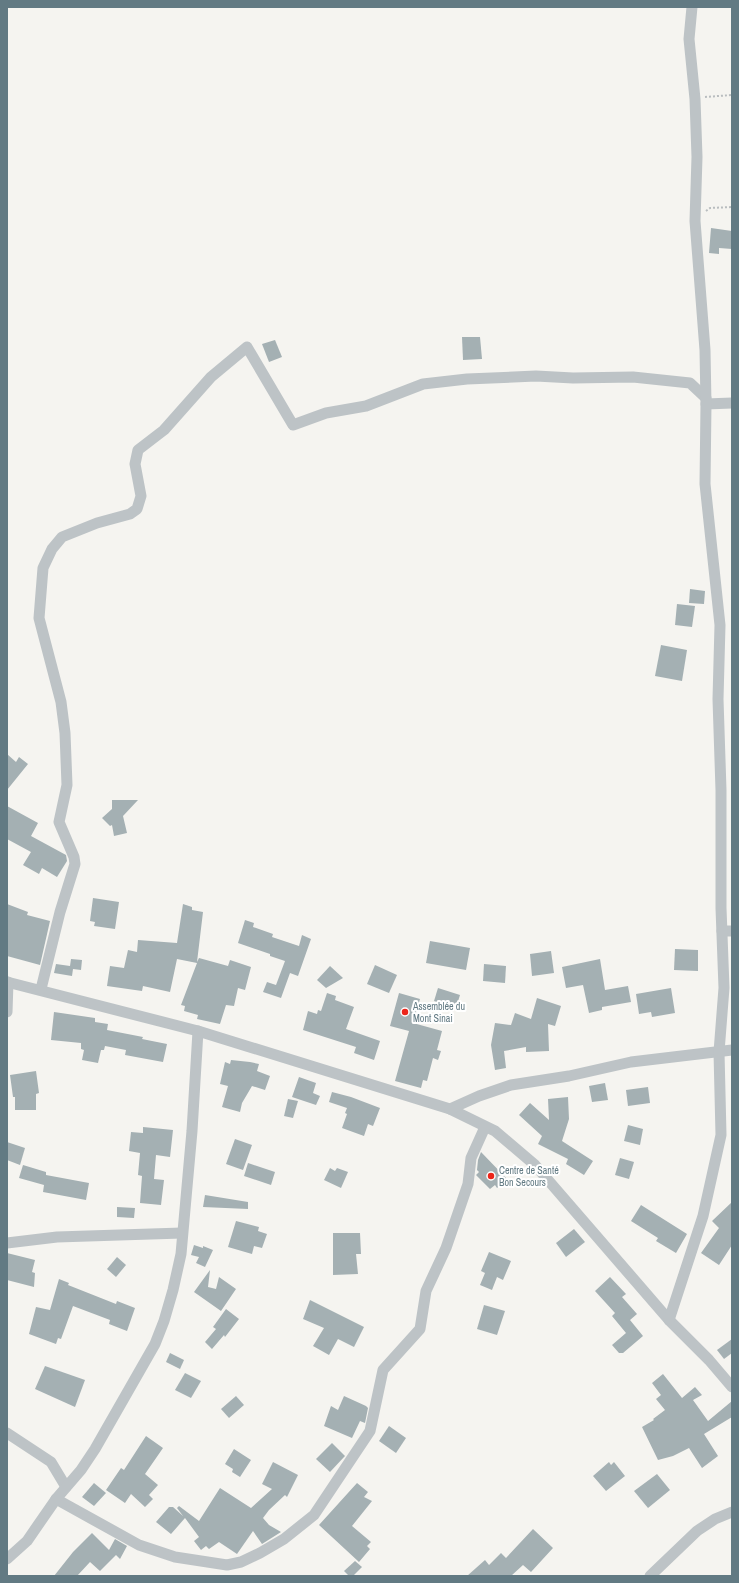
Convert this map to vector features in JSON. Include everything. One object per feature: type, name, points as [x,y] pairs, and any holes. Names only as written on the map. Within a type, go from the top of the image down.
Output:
[{"type":"street","points":[[669,1320],[702,1216],[721,1135],[719,1052],[727,931],[718,699],[720,625],[705,484],[706,401],[703,309],[695,221],[697,157],[695,99],[689,39],[692,7]]},
{"type":"street","points":[[41,989],[60,912],[75,864],[74,857],[59,822],[67,785],[65,733],[61,702],[39,618],[43,568],[52,549],[62,536],[97,523],[130,514],[137,509],[140,496],[135,464],[138,450],[164,430],[211,377],[247,347],[293,425],[326,414],[366,406],[423,384],[467,379],[536,376],[573,378],[633,377],[690,383],[706,401],[732,403]]},
{"type":"street","points":[[720,625],[732,627]]},
{"type":"street","points":[[7,1012],[7,982],[41,989],[198,1031],[450,1109],[495,1131],[535,1166],[669,1320],[709,1360],[732,1387]]},
{"type":"street","points":[[7,1559],[27,1541],[56,1499],[81,1470],[95,1449],[155,1344],[173,1290],[181,1254],[192,1131],[198,1031]]},
{"type":"street","points":[[450,1109],[479,1096],[511,1085],[569,1076],[631,1062],[732,1050]]},
{"type":"street","points":[[56,1499],[139,1545],[175,1557],[227,1565],[241,1562],[260,1554],[284,1540],[314,1515],[362,1446],[370,1431],[373,1424],[383,1370],[420,1329],[426,1291],[446,1248],[468,1184],[471,1158],[485,1127]]},
{"type":"street","points":[[7,1242],[57,1238],[182,1233]]},
{"type":"street","points":[[7,1433],[51,1462],[66,1487]]},
{"type":"street","points":[[650,1576],[697,1531],[715,1519],[732,1512]]},
{"type":"path","points":[[695,99],[709,96],[732,95]]},
{"type":"path","points":[[695,221],[710,208],[732,207]]},
{"type":"building","points":[[711,228],[732,231],[732,249],[719,248],[719,254],[709,253]]},
{"type":"building","points":[[462,337],[480,337],[482,359],[463,360]]},
{"type":"building","points":[[275,340],[282,357],[269,362],[262,344]]},
{"type":"building","points":[[690,589],[705,591],[704,604],[689,603]]},
{"type":"building","points":[[677,604],[695,606],[692,627],[675,625]]},
{"type":"building","points":[[661,645],[687,650],[682,681],[655,676]]},
{"type":"building","points":[[7,754],[16,762],[19,757],[28,764],[7,790]]},
{"type":"building","points":[[112,800],[138,800],[123,816],[127,833],[114,836],[112,825],[110,826],[102,818],[112,809]]},
{"type":"building","points":[[7,806],[38,823],[31,836],[66,855],[67,861],[57,877],[42,868],[39,874],[23,865],[31,852],[7,839]]},
{"type":"building","points":[[93,898],[119,902],[115,929],[94,926],[95,922],[90,921]]},
{"type":"building","points":[[7,904],[28,912],[27,915],[50,921],[40,965],[7,956]]},
{"type":"building","points":[[183,904],[192,907],[192,910],[203,912],[197,962],[199,958],[228,966],[230,960],[251,967],[245,990],[238,988],[234,1006],[226,1005],[220,1024],[197,1019],[198,1015],[184,1011],[185,1006],[181,1005],[197,963],[177,959],[170,992],[143,986],[142,991],[107,986],[110,966],[124,968],[128,950],[137,952],[138,940],[177,943]]},
{"type":"building","points":[[245,920],[254,923],[253,927],[273,934],[272,937],[299,946],[302,935],[311,939],[298,976],[290,973],[281,998],[263,992],[267,982],[276,985],[285,961],[238,943]]},
{"type":"building","points":[[430,941],[470,948],[466,970],[426,963]]},
{"type":"building","points":[[675,949],[698,950],[698,971],[674,970]]},
{"type":"building","points":[[551,951],[554,973],[532,976],[530,954]]},
{"type":"building","points":[[71,959],[82,960],[81,970],[73,969],[72,976],[54,973],[56,964],[70,966]]},
{"type":"building","points":[[600,959],[605,990],[628,986],[631,1002],[602,1007],[602,1010],[589,1013],[583,985],[566,988],[562,967]]},
{"type":"building","points":[[484,964],[506,966],[505,983],[483,981]]},
{"type":"building","points":[[375,965],[397,975],[389,993],[367,984]]},
{"type":"building","points":[[330,966],[343,978],[326,988],[317,980]]},
{"type":"building","points":[[438,988],[460,995],[456,1008],[434,1001]]},
{"type":"building","points":[[671,988],[675,1013],[652,1017],[651,1012],[639,1014],[636,994]]},
{"type":"building","points":[[327,993],[336,996],[335,1000],[354,1007],[346,1029],[380,1041],[374,1060],[354,1053],[356,1047],[303,1030],[308,1011],[317,1014],[318,1010],[321,1011]]},
{"type":"building","points":[[399,993],[420,999],[413,1023],[442,1031],[437,1050],[441,1051],[438,1060],[433,1058],[427,1081],[423,1080],[421,1088],[395,1081],[409,1031],[390,1026]]},
{"type":"building","points":[[537,998],[561,1006],[555,1026],[548,1024],[549,1051],[526,1052],[526,1047],[504,1051],[506,1068],[495,1070],[491,1045],[495,1023],[511,1025],[515,1013],[531,1019]]},
{"type":"building","points":[[54,1012],[95,1018],[95,1022],[108,1024],[107,1030],[143,1037],[142,1039],[167,1044],[163,1062],[125,1055],[126,1050],[105,1046],[104,1050],[101,1050],[98,1063],[82,1060],[84,1050],[81,1049],[81,1043],[51,1040]]},
{"type":"building","points":[[231,1060],[259,1064],[257,1071],[270,1076],[265,1090],[252,1086],[242,1103],[240,1112],[222,1107],[228,1086],[220,1084],[225,1062],[230,1064]]},
{"type":"building","points":[[36,1071],[39,1093],[36,1094],[36,1110],[15,1110],[15,1097],[13,1097],[10,1075]]},
{"type":"building","points":[[299,1077],[316,1083],[313,1093],[320,1096],[316,1105],[292,1097]]},
{"type":"building","points":[[605,1083],[608,1100],[592,1102],[589,1086]]},
{"type":"building","points":[[648,1087],[650,1103],[628,1106],[626,1090]]},
{"type":"building","points":[[332,1092],[351,1097],[380,1108],[373,1126],[368,1124],[364,1136],[342,1128],[347,1114],[345,1113],[347,1108],[329,1102]]},
{"type":"building","points":[[568,1097],[569,1119],[562,1141],[593,1161],[584,1175],[566,1164],[568,1159],[538,1144],[542,1136],[519,1115],[530,1103],[549,1120],[548,1099]]},
{"type":"building","points":[[288,1099],[298,1101],[293,1118],[284,1116]]},
{"type":"building","points":[[628,1125],[643,1129],[640,1145],[624,1141]]},
{"type":"building","points":[[143,1127],[173,1130],[170,1157],[156,1155],[154,1179],[164,1180],[161,1205],[140,1203],[142,1176],[138,1175],[140,1153],[129,1151],[131,1132],[143,1133]]},
{"type":"building","points":[[235,1139],[252,1145],[243,1170],[226,1164]]},
{"type":"building","points":[[7,1142],[25,1148],[20,1165],[7,1160]]},
{"type":"building","name":"Centre de Santé Bon Secours","points":[[481,1152],[507,1179],[497,1188],[495,1185],[490,1189],[476,1175],[479,1172],[477,1170],[478,1160]]},
{"type":"building","points":[[620,1158],[634,1162],[629,1179],[615,1175]]},
{"type":"building","points":[[248,1163],[275,1172],[271,1185],[244,1176]]},
{"type":"building","points":[[23,1165],[46,1172],[46,1175],[89,1183],[86,1200],[43,1192],[44,1185],[19,1178]]},
{"type":"building","points":[[330,1168],[335,1171],[337,1168],[348,1172],[341,1188],[324,1180]]},
{"type":"building","points":[[205,1195],[248,1202],[248,1209],[203,1207]]},
{"type":"building","points":[[732,1202],[732,1245],[719,1265],[701,1253],[719,1228],[712,1221]]},
{"type":"building","points":[[641,1205],[687,1234],[676,1253],[656,1241],[658,1238],[631,1221]]},
{"type":"building","points":[[117,1207],[135,1208],[134,1218],[117,1217]]},
{"type":"building","points":[[236,1221],[259,1227],[258,1231],[267,1234],[262,1248],[254,1246],[252,1254],[228,1247]]},
{"type":"building","points":[[574,1229],[585,1242],[566,1257],[556,1243]]},
{"type":"building","points":[[333,1233],[360,1233],[361,1254],[356,1254],[358,1274],[333,1275]]},
{"type":"building","points":[[194,1245],[203,1248],[203,1246],[213,1250],[205,1267],[196,1263],[199,1257],[191,1255]]},
{"type":"building","points":[[489,1252],[511,1261],[503,1280],[497,1277],[492,1290],[480,1285],[485,1273],[481,1271]]},
{"type":"building","points":[[7,1253],[35,1260],[32,1272],[35,1273],[34,1287],[7,1280]]},
{"type":"building","points":[[117,1257],[126,1265],[116,1277],[107,1269]]},
{"type":"building","points":[[210,1270],[208,1287],[216,1289],[219,1277],[236,1289],[221,1311],[194,1292]]},
{"type":"building","points":[[610,1277],[626,1294],[622,1297],[637,1314],[630,1320],[643,1336],[623,1353],[619,1353],[612,1345],[626,1333],[612,1316],[615,1313],[595,1291]]},
{"type":"building","points":[[59,1279],[69,1283],[68,1285],[116,1304],[117,1301],[135,1308],[127,1331],[109,1324],[110,1320],[73,1306],[61,1339],[58,1338],[56,1344],[29,1334],[36,1307],[50,1310]]},
{"type":"building","points":[[310,1300],[364,1327],[354,1347],[338,1339],[329,1355],[313,1346],[324,1328],[303,1319]]},
{"type":"building","points":[[484,1305],[505,1311],[497,1335],[477,1329]]},
{"type":"building","points":[[226,1309],[239,1319],[225,1337],[224,1335],[212,1349],[205,1342],[216,1329],[213,1327]]},
{"type":"building","points":[[732,1339],[732,1353],[724,1359],[717,1350]]},
{"type":"building","points":[[170,1353],[184,1360],[180,1369],[166,1362]]},
{"type":"building","points":[[45,1366],[85,1380],[75,1407],[35,1389]]},
{"type":"building","points":[[185,1373],[201,1381],[191,1398],[175,1390]]},
{"type":"building","points":[[663,1374],[682,1398],[695,1387],[702,1395],[693,1400],[708,1421],[732,1401],[732,1417],[704,1434],[718,1456],[702,1468],[689,1448],[673,1456],[658,1460],[642,1427],[654,1420],[653,1419],[665,1410],[656,1399],[661,1395],[652,1383]]},
{"type":"building","points":[[236,1396],[244,1405],[229,1418],[221,1409]]},
{"type":"building","points":[[344,1396],[368,1408],[365,1423],[360,1421],[352,1438],[324,1426],[331,1406],[338,1410]]},
{"type":"building","points":[[389,1426],[406,1438],[396,1453],[379,1441]]},
{"type":"building","points":[[146,1436],[163,1448],[145,1474],[158,1485],[149,1495],[153,1499],[145,1507],[131,1494],[125,1503],[106,1490],[121,1468],[124,1470]]},
{"type":"building","points":[[332,1443],[345,1456],[330,1472],[316,1459]]},
{"type":"building","points":[[234,1449],[251,1460],[240,1477],[232,1472],[233,1469],[225,1464]]},
{"type":"building","points":[[273,1462],[298,1475],[287,1497],[285,1495],[263,1518],[269,1525],[281,1532],[262,1544],[253,1531],[237,1554],[219,1542],[209,1549],[206,1546],[201,1550],[194,1541],[199,1537],[185,1518],[171,1534],[156,1522],[169,1507],[173,1507],[183,1516],[177,1508],[179,1506],[199,1521],[220,1488],[251,1508],[272,1489],[262,1484]]},
{"type":"building","points":[[609,1462],[611,1465],[614,1462],[625,1476],[606,1491],[593,1476]]},
{"type":"building","points":[[657,1474],[670,1490],[648,1508],[634,1491]]},
{"type":"building","points":[[94,1483],[106,1493],[94,1506],[82,1497]]},
{"type":"building","points":[[357,1483],[368,1492],[364,1497],[372,1501],[352,1526],[371,1542],[367,1546],[370,1549],[359,1562],[319,1525]]},
{"type":"building","points":[[533,1529],[553,1548],[531,1572],[523,1565],[511,1576],[467,1576],[485,1560],[489,1565],[501,1553],[506,1558]]},
{"type":"building","points":[[92,1533],[109,1550],[115,1539],[127,1546],[120,1559],[116,1555],[100,1571],[90,1562],[77,1576],[54,1576],[73,1552]]},
{"type":"building","points":[[355,1561],[362,1567],[353,1576],[349,1576],[344,1571]]},
{"type":"place","name":"Assemblée du Mont Sinai","points":[[405,1012]]},
{"type":"place","name":"Centre de Santé Bon Secours","points":[[491,1176]]}]
